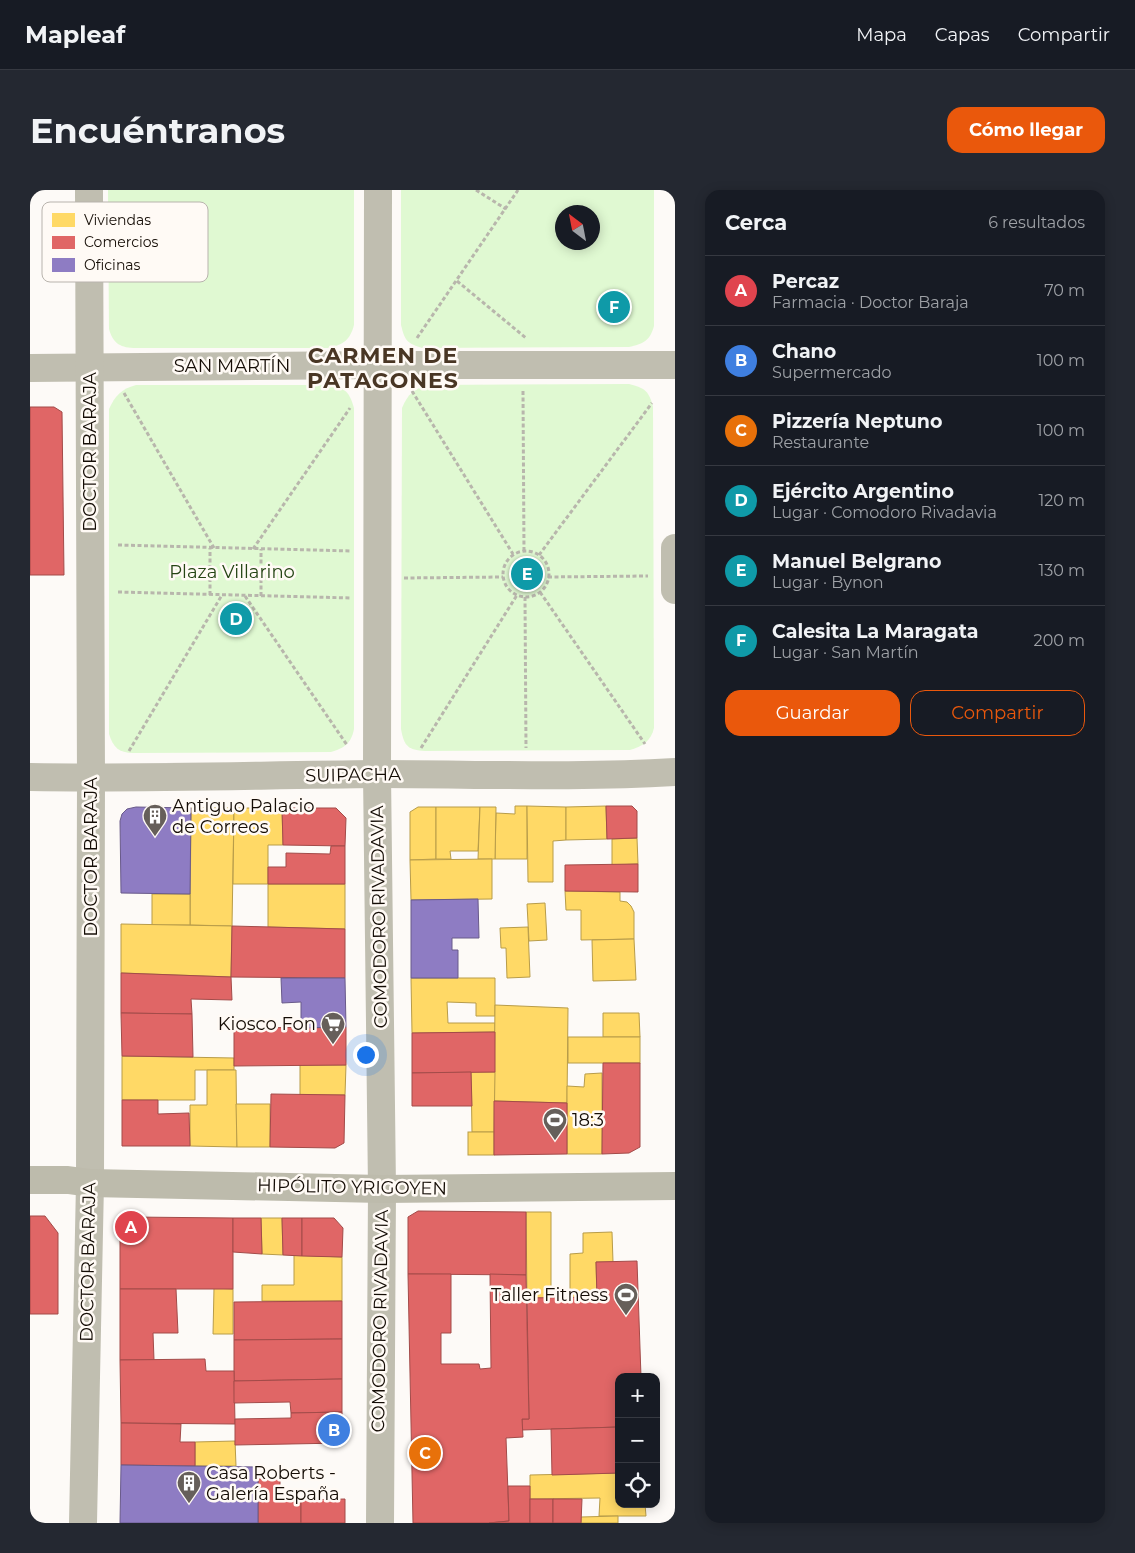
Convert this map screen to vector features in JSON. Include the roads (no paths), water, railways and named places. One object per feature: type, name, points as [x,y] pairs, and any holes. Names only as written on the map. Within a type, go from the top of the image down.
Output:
[{"type":"main road","name":"HIPÓLITO YRIGOYEN","points":[[30,1180],[382,1189],[675,1186]]},
{"type":"street","name":"COMODORO RIVADAVIA","points":[[378,190],[377,774],[382,1189],[380,1523]]},
{"type":"street","name":"DOCTOR BARAJA","points":[[83,1523],[90,1183],[90,282]]},
{"type":"street","name":"SAN MARTÍN","points":[[30,368],[675,365]]},
{"type":"street","points":[[664,583],[675,548]]},
{"type":"street","name":"SUIPACHA","points":[[30,777],[91,778],[377,774],[630,775],[675,772]]},
{"type":"place","name":"Calesita La Maragata","points":[[614,307]]},
{"type":"place","name":"Manuel Belgrano","points":[[527,574]]},
{"type":"place","name":"Ejército Argentino","points":[[236,619]]},
{"type":"place","name":"Antiguo Palacio de Correos","points":[[155,837]]},
{"type":"place","name":"Kiosco Fon","points":[[333,1045]]},
{"type":"place","name":"18:3","points":[[555,1141]]},
{"type":"place","name":"Percaz","points":[[131,1227]]},
{"type":"place","name":"Taller Fitness","points":[[626,1316]]},
{"type":"place","name":"Chano","points":[[334,1430]]},
{"type":"place","name":"Pizzería Neptuno","points":[[425,1453]]},
{"type":"place","name":"Casa Roberts - Galería España","points":[[189,1504]]},
{"type":"district","name":"CARMEN DE PATAGONES","points":[[383,368]]},
{"type":"park label","name":"Plaza Villarino","points":[[232,572]]}]
